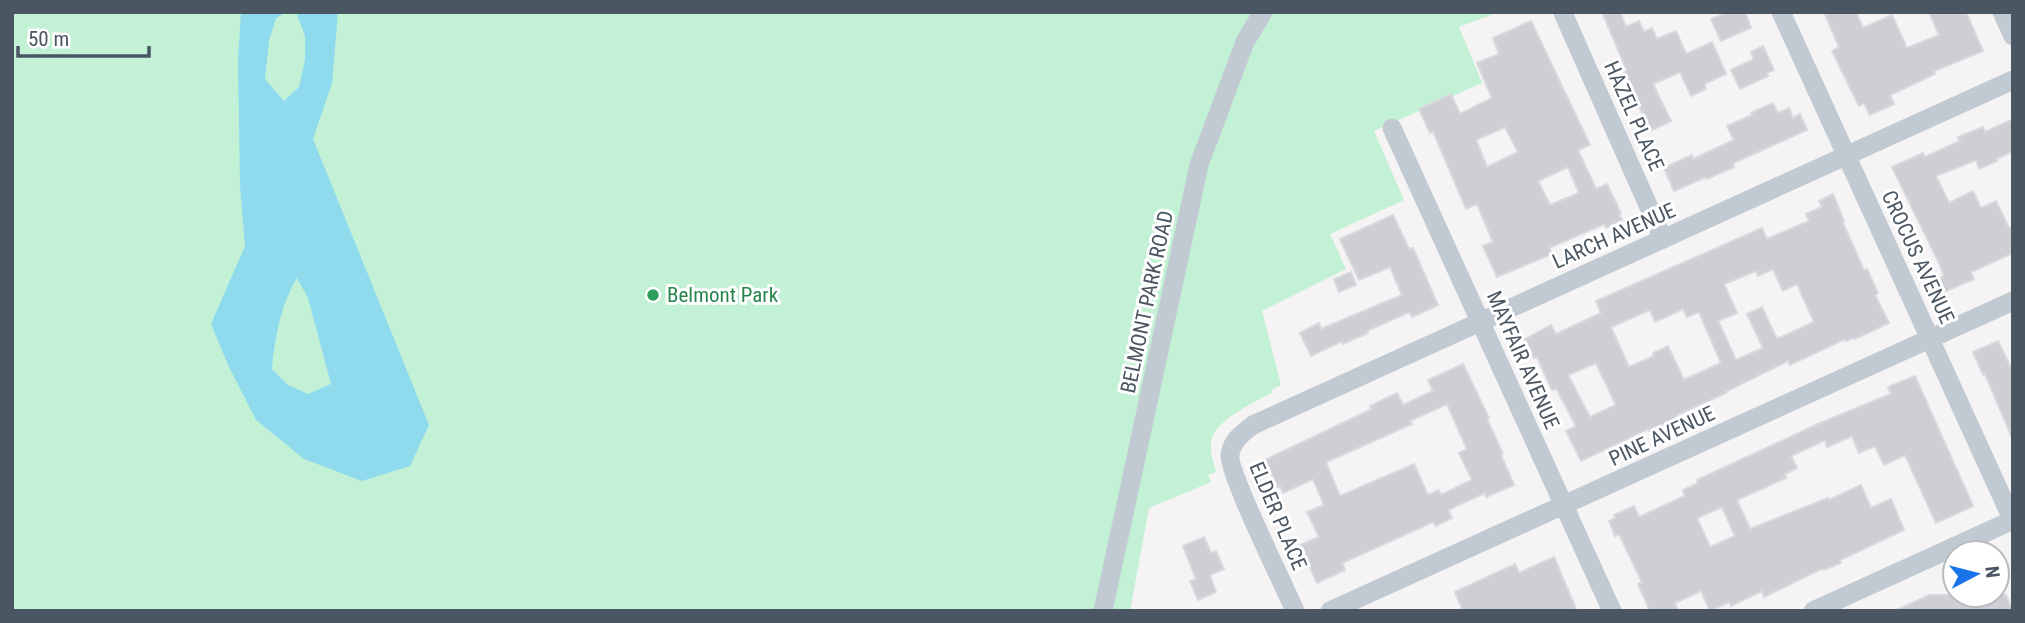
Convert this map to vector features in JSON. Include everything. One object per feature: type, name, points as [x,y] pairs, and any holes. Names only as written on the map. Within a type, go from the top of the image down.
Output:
[{"type":"street","name":"BELMONT PARK ROAD","points":[[1103,611],[1199,165],[1245,42],[1264,12]]},
{"type":"street","name":"CROCUS AVENUE","points":[[1781,12],[2013,520]]},
{"type":"street","points":[[2002,12],[2013,36]]},
{"type":"street","name":"HAZEL PLACE","points":[[1563,13],[1663,239]]},
{"type":"street","name":"LARCH AVENUE","points":[[1236,438],[1253,425],[2013,80]]},
{"type":"street","name":"MAYFAIR AVENUE","points":[[1392,128],[1612,611]]},
{"type":"street","name":"PINE AVENUE","points":[[1330,611],[2013,301]]},
{"type":"street","name":"ELDER PLACE","points":[[1236,438],[1229,457],[1236,480],[1295,611]]},
{"type":"street","points":[[1813,611],[2013,520]]},
{"type":"green space","name":"Belmont Park","points":[[12,12],[1499,12],[1459,27],[1482,83],[1374,131],[1404,200],[1330,234],[1346,269],[1262,311],[1281,385],[1218,428],[1211,444],[1216,472],[1208,475],[1211,482],[1149,508],[1130,611],[12,611]]},
{"type":"water","points":[[241,12],[287,12],[276,18],[269,41],[265,79],[284,101],[299,87],[305,60],[305,36],[296,12],[338,12],[332,83],[313,139],[429,425],[410,466],[362,481],[304,459],[256,420],[228,365],[211,324],[245,246],[240,186],[238,61]],"holes":[[[297,278],[308,298],[331,384],[308,394],[288,385],[272,369],[279,322]]]},
{"type":"building","points":[[1602,12],[1620,12],[1626,27],[1639,21],[1644,32],[1652,28],[1657,39],[1676,31],[1686,54],[1712,42],[1726,74],[1704,84],[1706,89],[1691,96],[1680,72],[1653,84],[1671,121],[1650,131]]},
{"type":"building","points":[[1728,12],[1745,12],[1751,28],[1721,41],[1711,19]]},
{"type":"building","points":[[1824,12],[1856,12],[1863,28],[1892,15],[1907,48],[1939,35],[1929,12],[1966,12],[1983,51],[1934,71],[1935,74],[1890,95],[1894,104],[1870,115],[1864,103],[1859,106],[1832,51],[1839,47]]},
{"type":"building","points":[[1531,21],[1590,145],[1578,150],[1596,189],[1607,184],[1622,220],[1606,228],[1604,224],[1549,248],[1552,254],[1497,277],[1483,246],[1493,242],[1477,204],[1466,209],[1433,131],[1430,133],[1419,109],[1451,94],[1460,114],[1492,98],[1477,63],[1499,54],[1493,38]],"holes":[[[1505,127],[1518,152],[1487,167],[1476,140]],[[1568,167],[1579,193],[1550,205],[1538,181]]]},
{"type":"building","points":[[1763,46],[1774,70],[1767,73],[1768,76],[1740,89],[1731,70],[1754,59],[1751,52]]},
{"type":"building","points":[[1773,103],[1778,113],[1789,108],[1793,118],[1800,114],[1807,130],[1733,163],[1734,167],[1674,191],[1664,168],[1692,155],[1693,159],[1734,140],[1727,126]]},
{"type":"building","points":[[2013,119],[2013,151],[1979,169],[1976,160],[1936,176],[1949,203],[1973,191],[1981,208],[1996,201],[2009,228],[2013,226],[2013,253],[1971,272],[1974,279],[1944,292],[1938,279],[1944,276],[1940,265],[1892,167],[1923,153],[1925,157],[1960,141],[1958,137],[1983,127],[1985,132]]},
{"type":"building","points":[[1833,194],[1842,221],[1864,270],[1867,269],[1878,293],[1875,295],[1889,323],[1855,339],[1845,339],[1790,365],[1788,361],[1677,415],[1678,417],[1581,461],[1566,431],[1576,426],[1556,388],[1552,390],[1537,357],[1534,358],[1525,339],[1551,325],[1556,334],[1601,313],[1596,301],[1762,228],[1767,239],[1809,221],[1806,214],[1822,207],[1819,201]],"holes":[[[1773,269],[1783,291],[1797,284],[1814,322],[1777,339],[1762,307],[1747,314],[1763,348],[1736,360],[1718,321],[1737,313],[1724,284],[1756,271],[1758,276]],[[1683,309],[1687,317],[1699,312],[1721,363],[1684,380],[1668,346],[1653,353],[1654,356],[1629,367],[1611,327],[1650,310],[1655,322]],[[1596,363],[1616,405],[1590,417],[1568,375]]]},
{"type":"building","points":[[1393,215],[1409,249],[1413,248],[1438,305],[1412,317],[1409,312],[1367,331],[1368,333],[1343,344],[1342,341],[1311,356],[1300,333],[1319,323],[1321,329],[1402,295],[1390,267],[1359,280],[1340,239]]},
{"type":"building","points":[[1351,272],[1356,285],[1339,292],[1334,279]]},
{"type":"building","points":[[1998,341],[2013,372],[2013,440],[1973,352]]},
{"type":"building","points":[[1463,364],[1489,418],[1487,419],[1514,485],[1486,497],[1485,493],[1448,510],[1452,518],[1436,526],[1433,522],[1342,563],[1345,570],[1317,583],[1300,545],[1319,537],[1307,512],[1324,505],[1313,479],[1283,493],[1265,460],[1372,409],[1370,406],[1397,393],[1403,405],[1433,391],[1428,380]],"holes":[[[1447,404],[1467,449],[1459,453],[1472,480],[1441,495],[1439,490],[1428,495],[1414,464],[1340,496],[1326,462],[1412,424],[1410,421]]]},
{"type":"building","points":[[1915,376],[1973,506],[1936,523],[1905,455],[1884,465],[1875,446],[1859,453],[1852,436],[1827,447],[1825,440],[1791,456],[1797,468],[1785,474],[1786,478],[1737,500],[1750,529],[1828,498],[1829,500],[1861,485],[1871,508],[1891,499],[1904,530],[1840,560],[1841,563],[1824,570],[1823,568],[1764,597],[1762,591],[1731,606],[1729,602],[1710,611],[1701,591],[1675,603],[1678,611],[1650,611],[1638,584],[1642,582],[1619,534],[1615,536],[1609,521],[1615,518],[1614,515],[1634,506],[1639,517],[1685,496],[1683,490],[1698,483],[1697,480],[1818,424],[1891,394],[1888,387]],"holes":[[[1722,507],[1735,536],[1710,547],[1697,518]]]},
{"type":"building","points":[[1204,537],[1211,553],[1216,551],[1224,569],[1210,575],[1216,592],[1198,600],[1190,581],[1196,579],[1183,546]]},
{"type":"building","points":[[1554,557],[1577,611],[1463,611],[1455,592],[1515,564],[1519,573]]},
{"type":"building","points":[[1930,595],[1941,595],[1941,609],[2011,609],[2011,606],[2013,611],[1894,611]]},
{"type":"place","name":"Belmont Park","points":[[653,295]]}]
